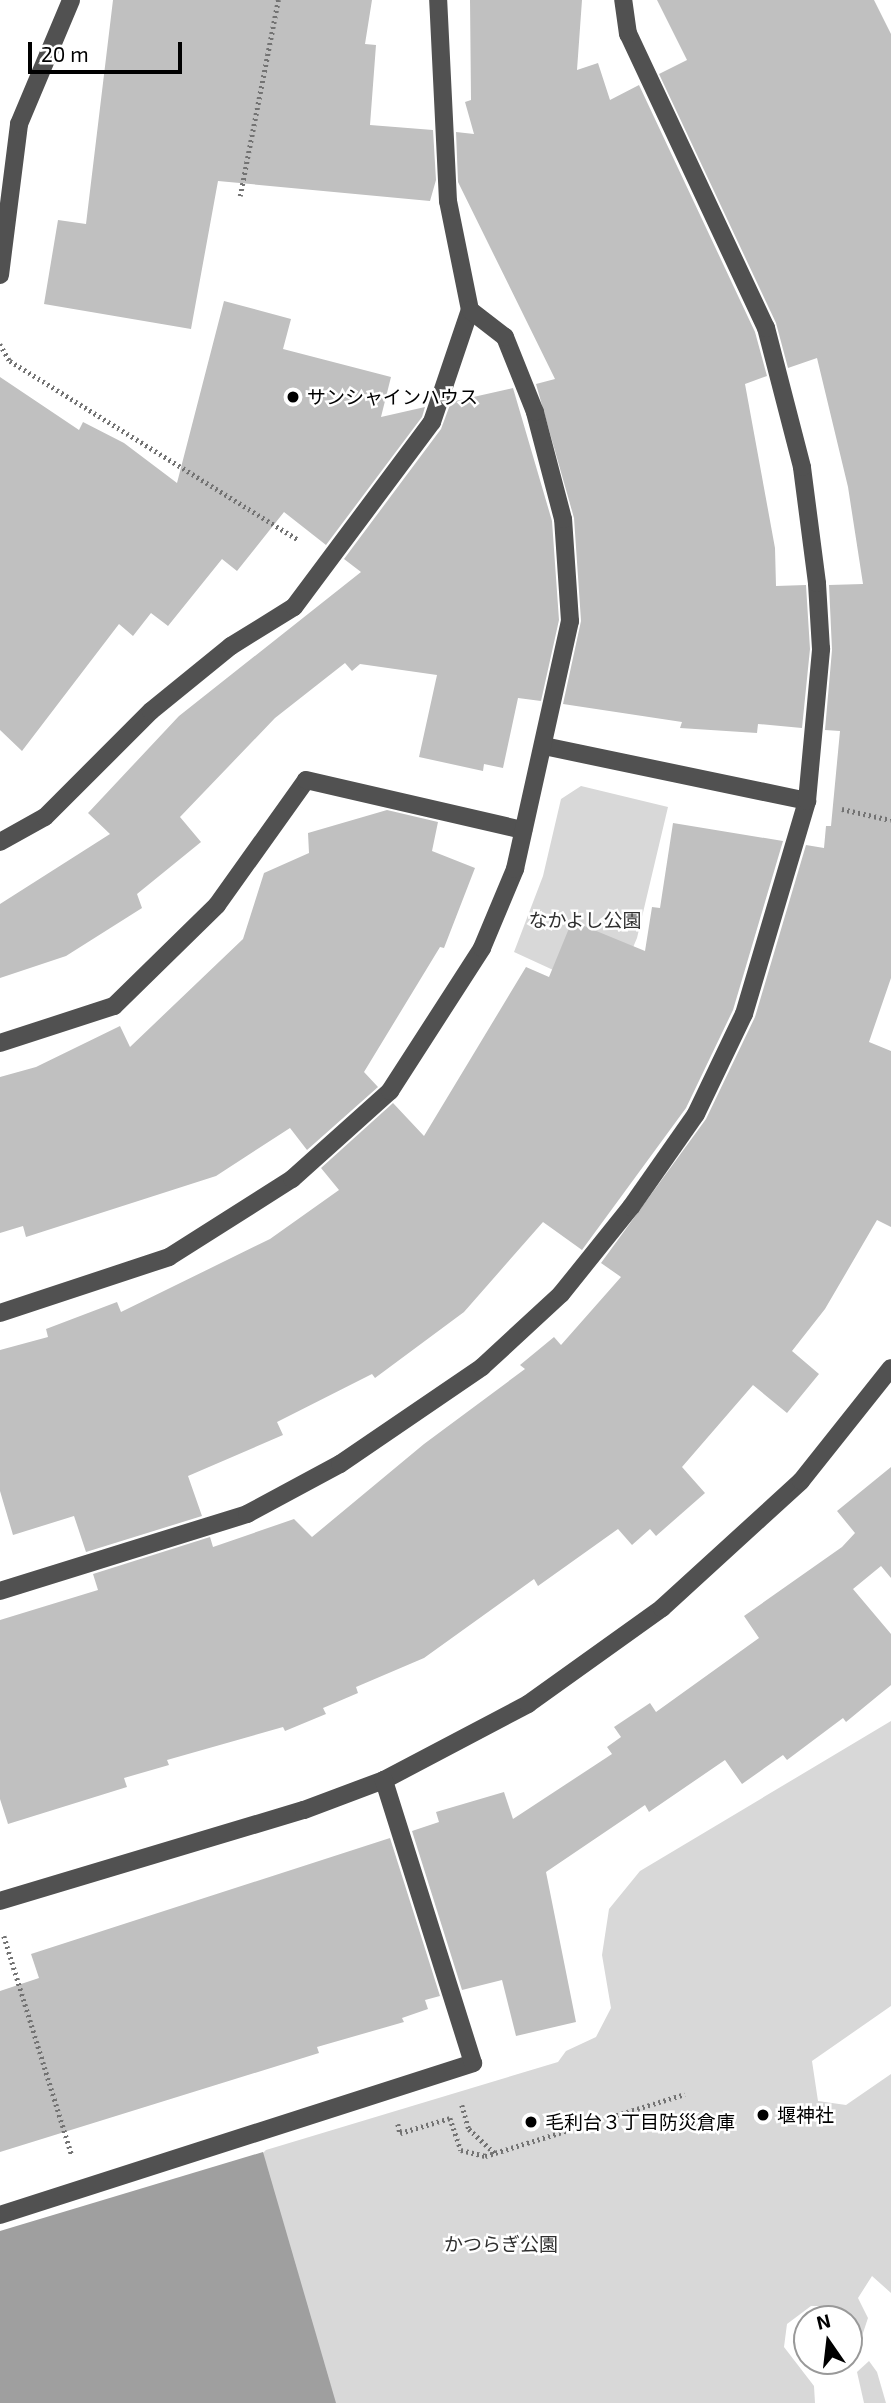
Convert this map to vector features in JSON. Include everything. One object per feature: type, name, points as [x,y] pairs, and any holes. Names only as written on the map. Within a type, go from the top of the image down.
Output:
[{"type":"street","points":[[0,275],[19,124],[71,0]]},
{"type":"street","points":[[0,842],[45,817],[151,711],[231,646],[294,607],[432,422],[470,310],[449,201],[438,0]]},
{"type":"street","points":[[0,1591],[258,1507],[340,1464],[482,1367],[561,1294],[696,1114],[744,1014],[807,802],[821,649],[817,583],[802,467],[780,373],[766,328],[628,34],[623,0]]},
{"type":"street","points":[[0,1312],[169,1257],[292,1179],[390,1091],[482,948],[515,869],[570,621],[563,519],[535,412],[505,337],[470,310]]},
{"type":"street","points":[[544,746],[807,802]]},
{"type":"street","points":[[0,1043],[114,1006],[217,905],[306,780],[523,830]]},
{"type":"street","points":[[0,1901],[304,1810],[384,1780],[528,1704],[663,1608],[801,1481],[891,1368]]},
{"type":"street","points":[[0,2215],[474,2063],[384,1780]]},
{"type":"path","points":[[240,196],[278,0]]},
{"type":"path","points":[[0,344],[10,361],[330,558]]},
{"type":"path","points":[[807,802],[891,820]]},
{"type":"path","points":[[4,1935],[83,2189]]},
{"type":"path","points":[[455,2133],[461,2150],[496,2153],[685,2094]]},
{"type":"path","points":[[469,2129],[496,2153]]},
{"type":"green space","name":"なかよし公園","points":[[581,786],[668,807],[637,938],[612,997],[514,952],[543,876],[561,799]]},
{"type":"green space","name":"かつらぎ公園","points":[[891,1721],[891,2006],[812,2061],[818,2101],[846,2105],[891,2074],[891,2293],[872,2276],[858,2298],[862,2305],[793,2305],[793,2320],[787,2324],[784,2347],[793,2359],[793,2375],[806,2375],[814,2386],[815,2403],[0,2403],[266,2150],[558,2062],[566,2051],[596,2037],[611,2008],[602,1955],[609,1909],[640,1871]]},
{"type":"green space","points":[[863,2308],[868,2318],[863,2333]]},
{"type":"green space","points":[[869,2361],[877,2372],[886,2403],[864,2403],[858,2375],[863,2375],[863,2366]]},
{"type":"shaded area","points":[[263,2152],[336,2403],[0,2403],[0,2231]]},
{"type":"building","points":[[113,0],[372,0],[365,44],[376,45],[370,125],[433,130],[436,180],[430,201],[218,181],[191,329],[44,304],[58,220],[86,224]]},
{"type":"building","points":[[470,0],[582,0],[577,70],[598,63],[610,100],[639,85],[755,332],[767,376],[745,384],[775,548],[776,586],[806,585],[810,649],[802,728],[758,724],[757,733],[680,728],[682,722],[563,704],[581,621],[574,518],[536,384],[555,379],[458,182],[456,132],[474,134],[465,102],[471,100]]},
{"type":"building","points":[[657,0],[874,0],[891,34],[891,978],[869,1042],[891,1051],[891,1227],[877,1220],[825,1309],[792,1351],[819,1374],[787,1413],[753,1385],[682,1467],[705,1493],[656,1536],[650,1529],[632,1545],[618,1529],[538,1586],[534,1579],[424,1658],[356,1687],[358,1693],[323,1708],[326,1714],[285,1731],[283,1727],[167,1760],[169,1765],[124,1778],[127,1787],[8,1824],[0,1799],[0,1620],[98,1590],[93,1574],[210,1537],[213,1547],[294,1519],[312,1537],[424,1444],[525,1369],[520,1365],[554,1337],[561,1345],[621,1277],[601,1263],[706,1119],[755,1017],[806,845],[824,848],[826,826],[831,826],[840,731],[825,730],[832,650],[829,585],[863,584],[848,487],[817,358],[788,368],[776,323],[659,74],[687,60]]},
{"type":"building","points":[[224,301],[291,319],[283,349],[391,377],[381,417],[425,407],[422,417],[326,545],[284,512],[237,571],[222,559],[168,626],[151,613],[133,636],[119,624],[22,751],[0,730],[0,377],[79,430],[83,422],[124,443],[177,483]]},
{"type":"building","points":[[513,388],[552,521],[559,620],[541,701],[518,698],[503,768],[484,764],[483,771],[419,757],[437,675],[360,664],[352,671],[345,663],[275,718],[180,817],[201,842],[137,894],[142,908],[66,956],[0,978],[0,904],[110,834],[88,813],[179,716],[361,572],[344,559],[441,429],[451,402]]},
{"type":"building","points":[[387,810],[438,822],[432,851],[475,868],[444,948],[440,947],[364,1072],[378,1087],[307,1150],[290,1128],[216,1176],[26,1237],[23,1226],[0,1233],[0,1077],[36,1067],[120,1026],[130,1047],[243,939],[264,873],[309,853],[308,833]]},
{"type":"building","points":[[673,823],[783,841],[733,1010],[686,1108],[582,1250],[543,1222],[464,1312],[375,1378],[372,1374],[277,1422],[283,1435],[188,1476],[202,1516],[86,1552],[74,1516],[13,1535],[0,1491],[0,1350],[48,1337],[46,1329],[117,1302],[121,1312],[270,1239],[339,1190],[321,1168],[393,1103],[424,1136],[526,967],[549,977],[572,921],[645,951],[652,907],[660,908]]},
{"type":"building","points":[[891,1467],[891,1578],[881,1566],[853,1589],[891,1634],[891,1685],[846,1722],[843,1718],[787,1760],[783,1755],[742,1784],[725,1760],[649,1812],[645,1805],[546,1872],[576,2022],[516,2036],[502,1980],[462,1990],[412,1831],[439,1822],[436,1812],[504,1792],[513,1819],[612,1754],[607,1747],[621,1737],[614,1727],[650,1703],[656,1712],[759,1638],[744,1616],[842,1547],[855,1533],[837,1511]]},
{"type":"building","points":[[390,1838],[440,1996],[425,2000],[428,2009],[402,2018],[404,2022],[317,2047],[319,2053],[0,2152],[0,1991],[39,1978],[31,1954]]},
{"type":"place","name":"サンシャインハウス","points":[[293,397]]},
{"type":"place","name":"堰神社","points":[[763,2115]]},
{"type":"place","name":"毛利台３丁目防災倉庫","points":[[531,2122]]}]
